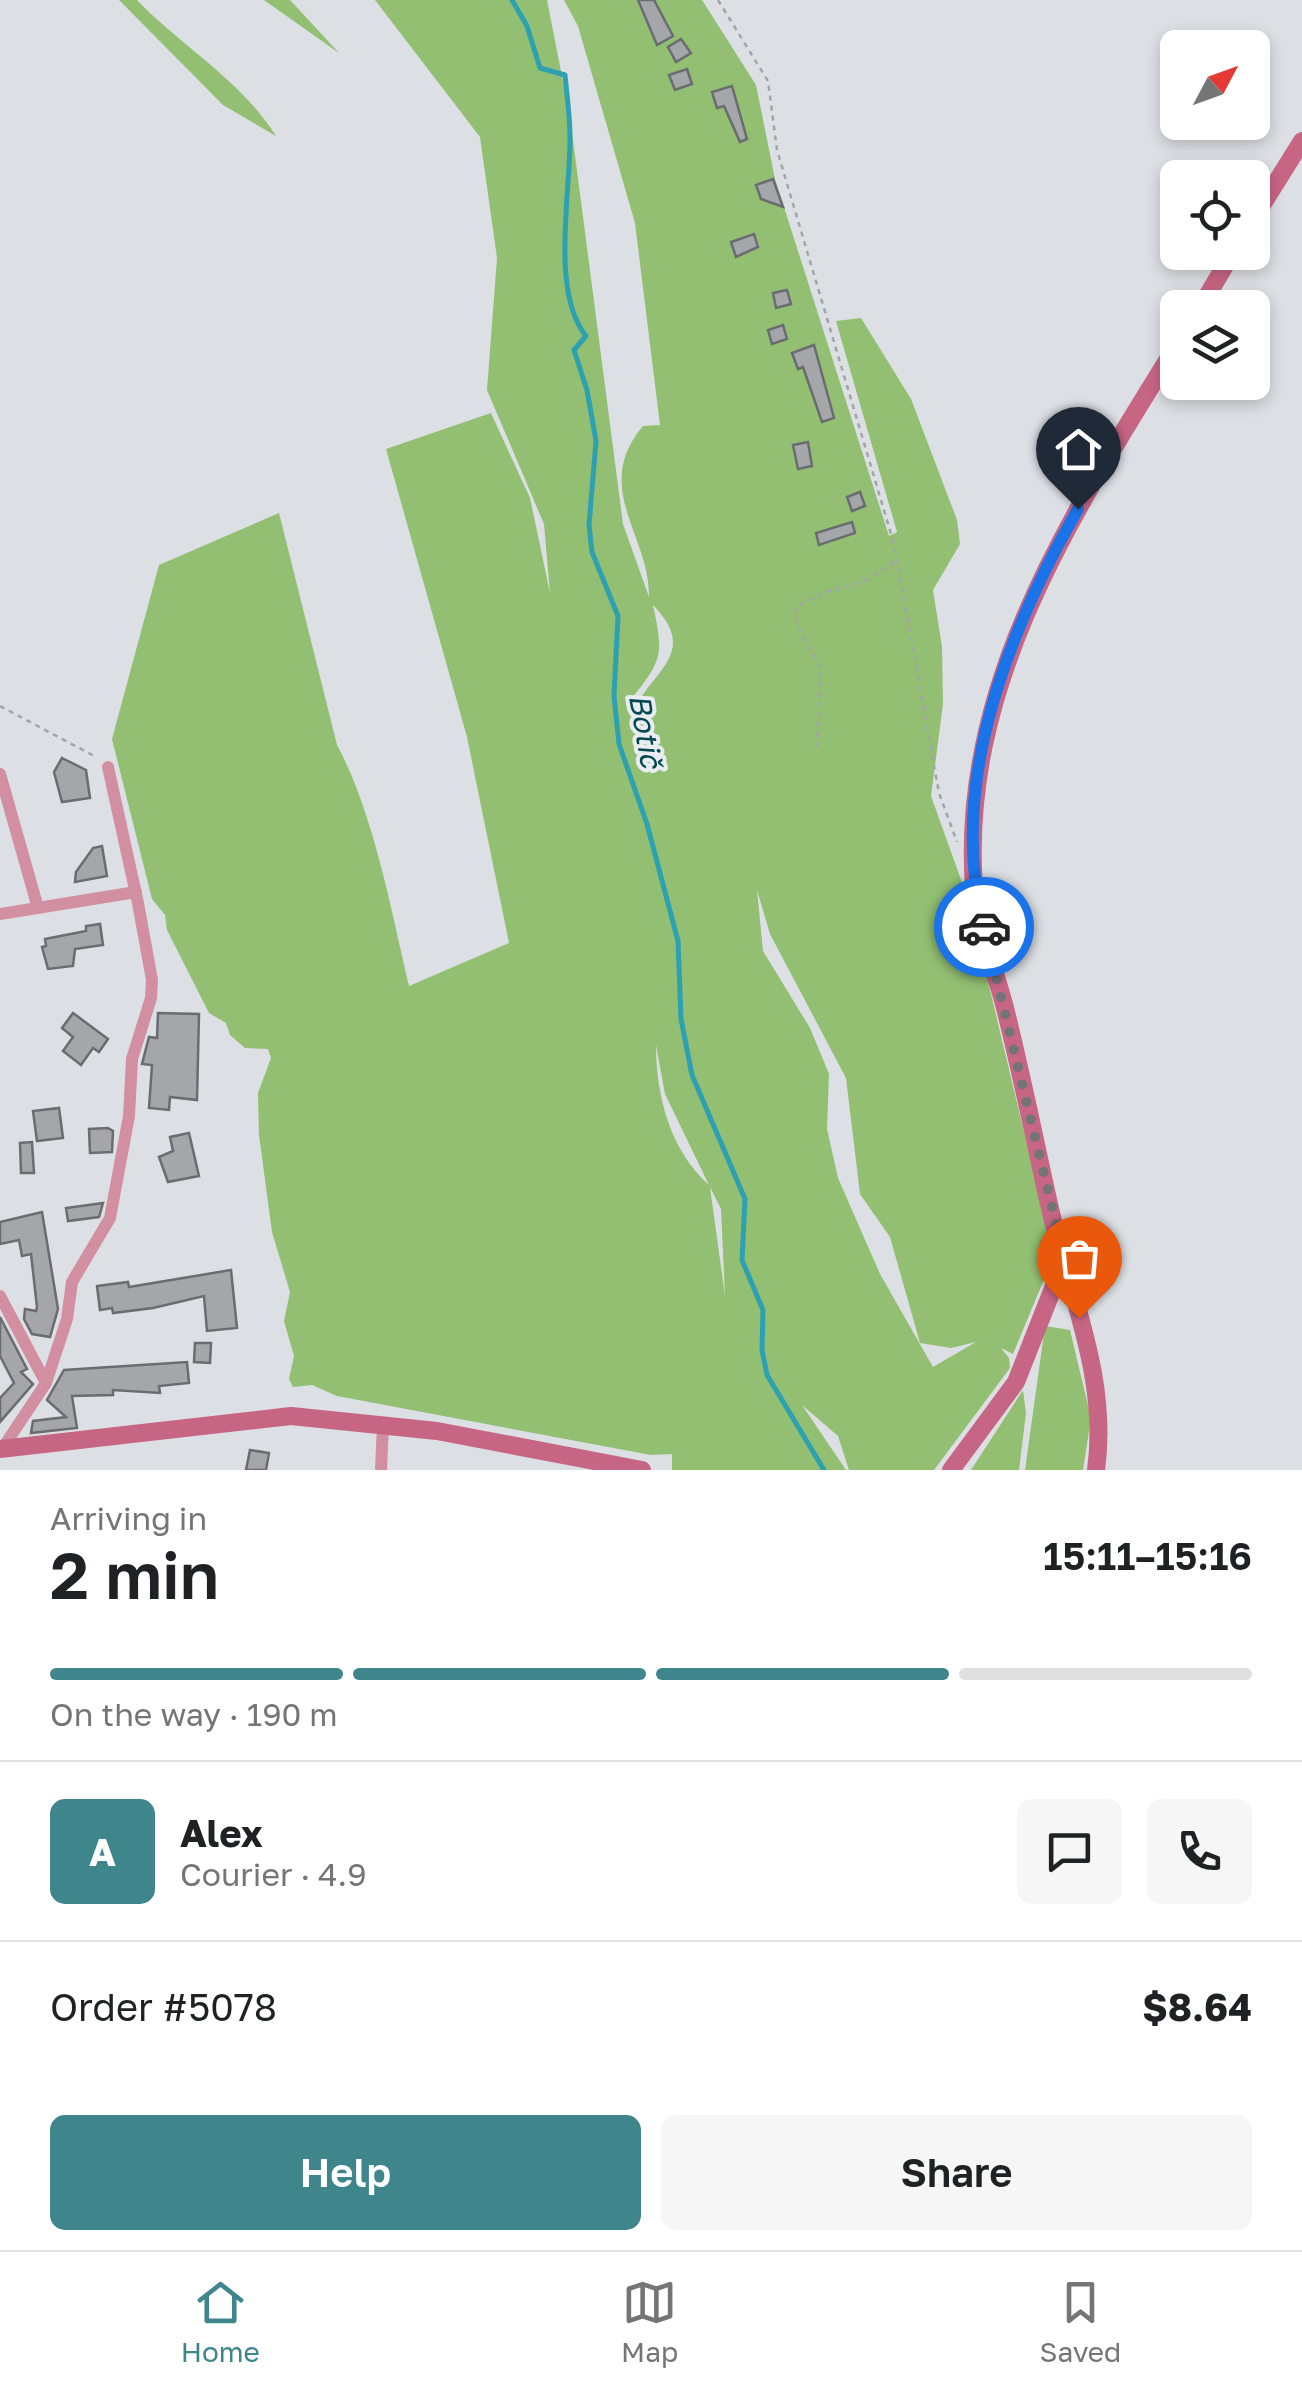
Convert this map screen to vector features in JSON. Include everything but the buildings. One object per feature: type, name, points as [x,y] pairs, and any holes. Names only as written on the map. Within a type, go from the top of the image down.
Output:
[{"type":"street","points":[[1270,193],[1302,141]]},
{"type":"street","points":[[1096,1470],[1101,1433],[1096,1376],[1063,1263],[974,891],[973,801],[1005,662],[1043,569],[1160,374]]},
{"type":"street","points":[[1,1449],[24,1409],[46,1383],[68,1319],[72,1282],[110,1218],[129,1116],[132,1059],[152,980],[108,767]]},
{"type":"street","points":[[0,774],[38,908]]},
{"type":"street","points":[[0,914],[136,892]]},
{"type":"street","points":[[950,1470],[1016,1382],[1063,1263]]},
{"type":"street","points":[[0,1296],[46,1383]]},
{"type":"street","points":[[1,1449],[291,1416],[437,1431],[642,1470]]},
{"type":"street","points":[[381,1470],[383,1426]]},
{"type":"path","points":[[718,0],[768,81],[777,150],[898,560],[939,793],[957,842]]},
{"type":"path","points":[[817,746],[821,670],[797,626],[796,607],[825,592],[861,583],[898,560]]},
{"type":"path","points":[[0,706],[88,750],[108,767]]},
{"type":"green space","points":[[119,0],[137,0],[229,81],[276,136],[223,105]]},
{"type":"green space","points":[[264,0],[290,0],[339,53]]},
{"type":"green space","points":[[375,0],[547,0],[570,117],[623,524],[649,597],[647,574],[622,491],[628,449],[643,426],[660,425],[635,223],[578,26],[564,0],[702,0],[756,85],[775,179],[889,536],[897,532],[836,321],[861,318],[911,399],[957,520],[960,544],[933,590],[942,647],[943,704],[931,796],[969,902],[1046,1224],[1050,1265],[1013,1354],[1001,1348],[1009,1358],[1010,1368],[934,1470],[849,1470],[838,1436],[802,1405],[846,1470],[672,1470],[672,1454],[651,1455],[337,1396],[312,1385],[293,1387],[289,1379],[294,1356],[284,1321],[290,1292],[272,1232],[259,1135],[258,1093],[271,1058],[268,1049],[245,1048],[230,1035],[226,1023],[209,1013],[167,930],[165,915],[152,899],[112,739],[159,565],[279,513],[337,745],[371,832],[409,986],[509,943],[467,737],[386,449],[491,413],[530,498],[550,593],[544,524],[487,390],[497,258],[480,137]],"holes":[[[653,605],[667,622],[672,650],[635,710],[631,699],[650,674],[658,655]],[[757,890],[770,934],[846,1078],[860,1194],[890,1237],[920,1343],[951,1348],[976,1342],[933,1367],[880,1274],[838,1178],[827,1129],[829,1074],[810,1028],[763,951]],[[656,1045],[665,1094],[709,1185],[675,1139],[659,1083]],[[710,1187],[721,1209],[725,1296]]]},
{"type":"green space","points":[[1045,1326],[1070,1330],[1091,1418],[1083,1470],[1025,1470]]},
{"type":"green space","points":[[1023,1390],[1026,1413],[1019,1470],[971,1470]]},
{"type":"waterway","name":"Botič","points":[[512,0],[527,26],[540,68],[565,75],[570,137],[565,268],[575,317],[586,336],[574,350],[587,390],[596,441],[589,525],[592,552],[618,616],[614,696],[619,744],[647,824],[678,941],[681,1019],[692,1075],[745,1199],[742,1260],[763,1310],[762,1350],[767,1375],[824,1470]]},
{"type":"way so far","points":[[984,927],[1079,1318]]},
{"type":"route","points":[[984,927],[974,891],[973,801],[1005,662],[1043,569],[1078,509]]}]
